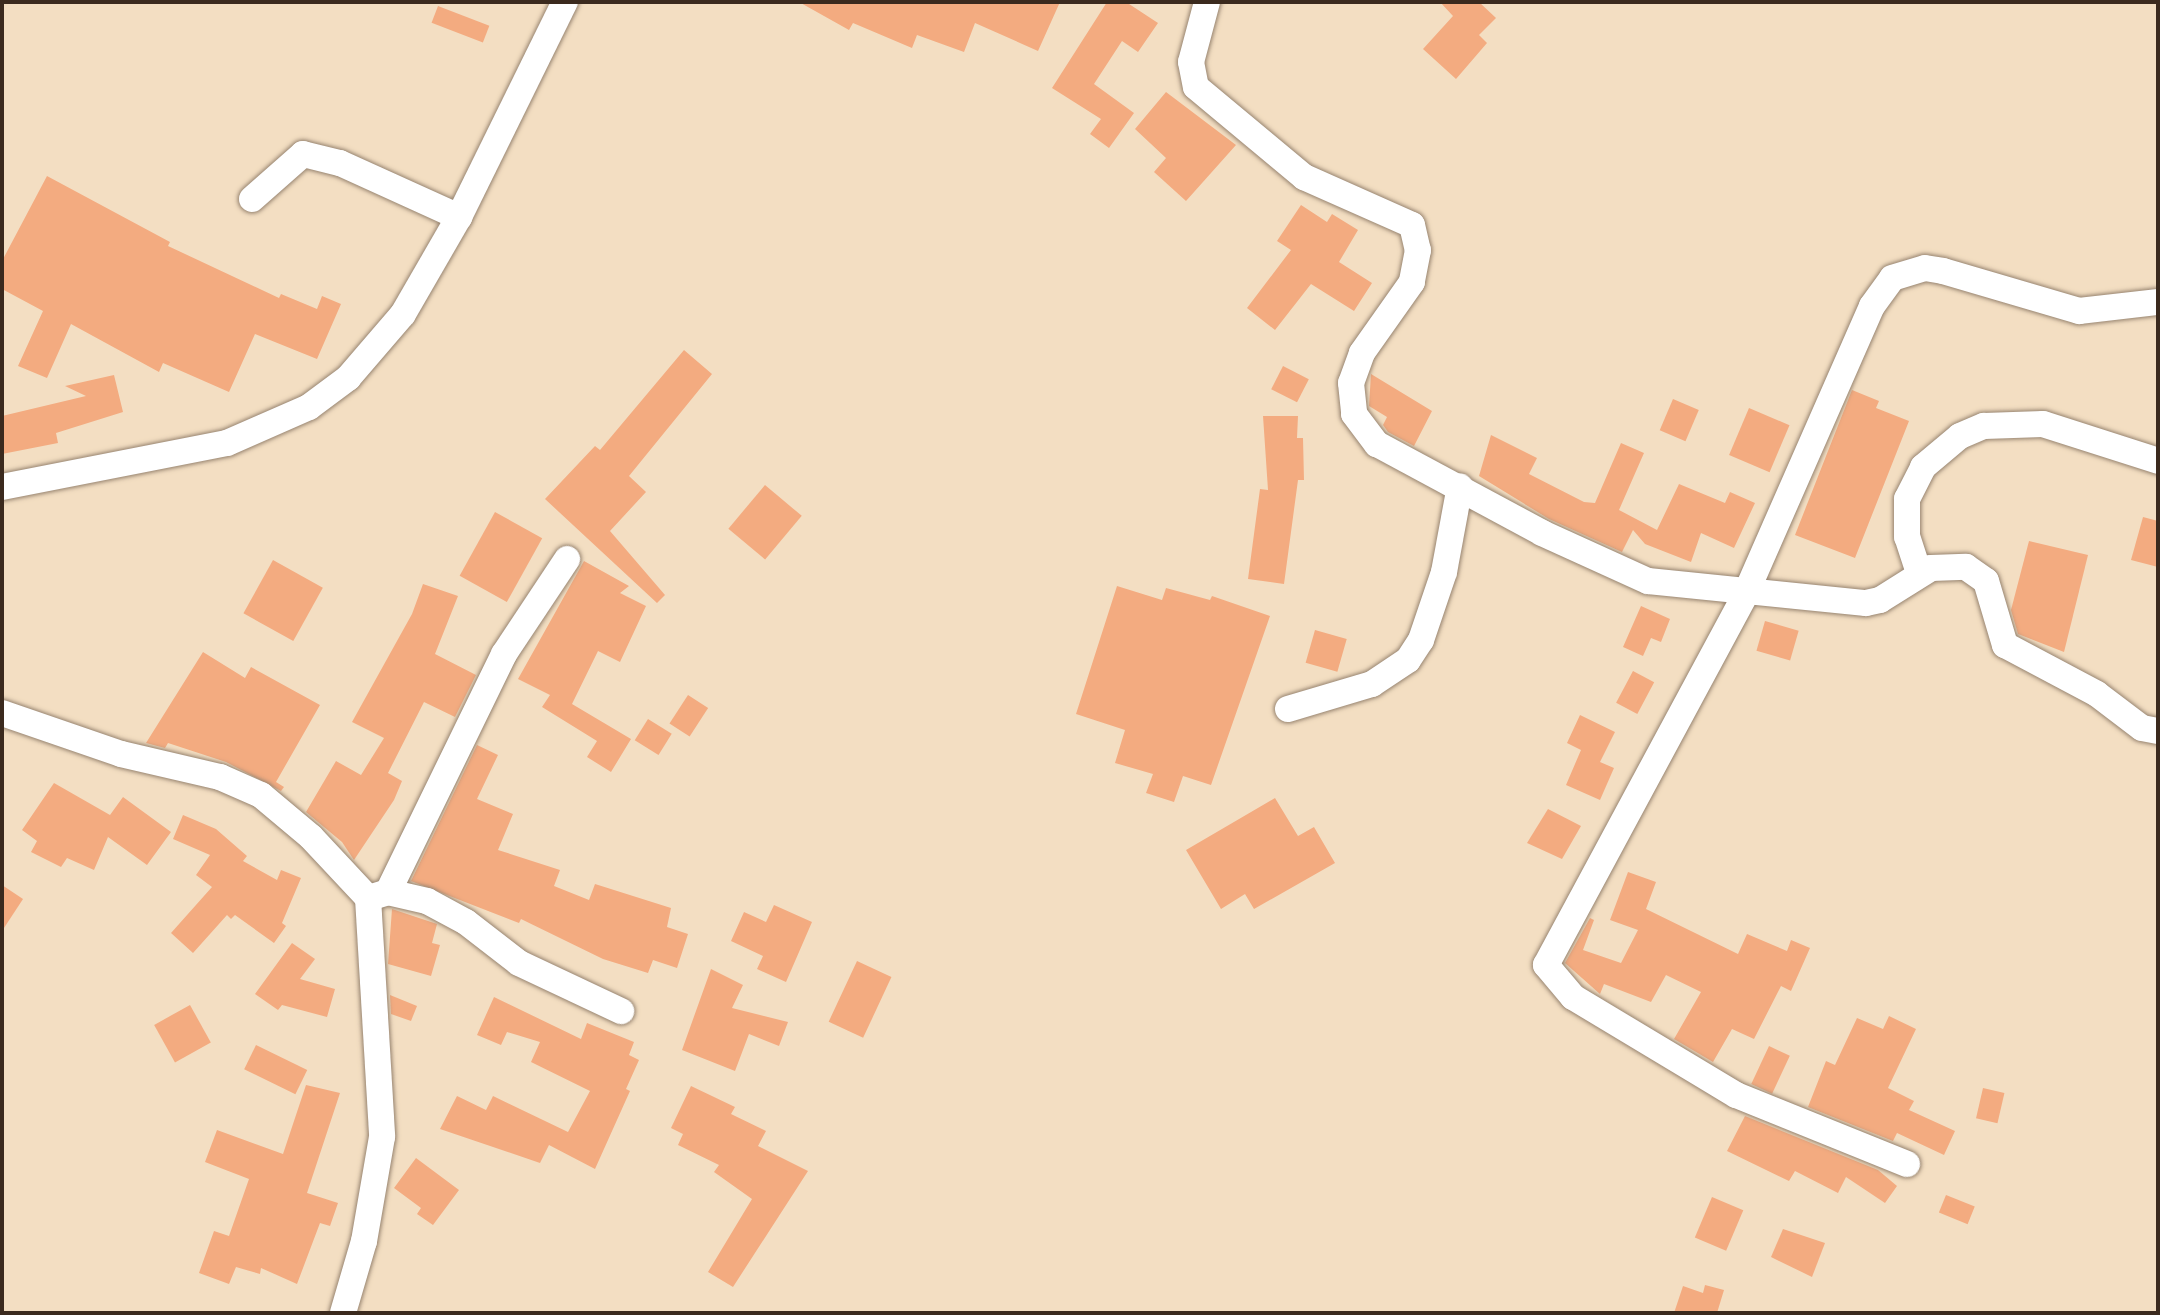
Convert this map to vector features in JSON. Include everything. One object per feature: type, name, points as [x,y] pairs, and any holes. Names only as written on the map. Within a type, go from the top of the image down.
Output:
[{"type":"street","points":[[2,487],[227,443],[309,407],[374,352],[403,314],[459,217],[565,2]]},
{"type":"street","points":[[1207,2],[1191,62],[1196,87],[1304,177],[1412,225],[1418,250],[1415,275],[1362,353],[1350,401],[1362,428],[1377,444],[1460,486],[1542,533],[1648,581],[1866,603],[1880,600],[1919,573],[1941,565],[1978,573],[1991,591],[2005,645],[2097,694],[2142,728],[2158,731]]},
{"type":"street","points":[[252,199],[303,154],[340,163],[459,217]]},
{"type":"street","points":[[1907,1164],[1736,1095],[1573,997],[1546,965],[1746,593],[1872,306],[1892,278],[1906,270],[1934,269],[2079,311],[2158,302]]},
{"type":"street","points":[[1919,573],[1907,537],[1907,499],[1923,467],[1960,436],[1984,426],[2043,424],[2158,461]]},
{"type":"street","points":[[1288,709],[1372,684],[1408,660],[1421,640],[1444,572],[1460,486]]},
{"type":"street","points":[[343,1313],[364,1241],[382,1137],[378,895],[504,654],[567,559]]},
{"type":"street","points":[[2,713],[121,754],[220,777],[261,795],[378,895],[445,909],[519,963],[621,1011]]},
{"type":"building","points":[[799,2],[1060,2],[1038,51],[975,23],[964,52],[917,35],[912,48],[853,23],[849,30]]},
{"type":"building","points":[[1107,2],[1126,2],[1158,23],[1138,52],[1122,41],[1094,84],[1134,113],[1109,148],[1090,134],[1101,119],[1052,88]]},
{"type":"building","points":[[1440,2],[1479,2],[1496,18],[1479,35],[1487,43],[1456,79],[1423,49],[1453,16]]},
{"type":"building","points":[[438,6],[489,26],[483,43],[432,23]]},
{"type":"building","points":[[1166,92],[1236,145],[1186,201],[1154,172],[1166,158],[1135,129]]},
{"type":"building","points":[[47,176],[170,242],[168,246],[279,298],[281,294],[317,309],[322,296],[341,304],[317,359],[255,334],[229,392],[163,363],[159,372],[71,324],[47,378],[18,366],[43,311],[2,289],[2,261]]},
{"type":"building","points":[[1301,205],[1327,222],[1332,214],[1358,230],[1339,262],[1372,283],[1354,311],[1311,284],[1275,330],[1247,308],[1291,250],[1277,241]]},
{"type":"building","points":[[684,350],[712,374],[629,476],[646,492],[610,531],[665,595],[657,603],[545,499],[595,446],[600,450]]},
{"type":"building","points":[[1283,366],[1309,379],[1297,402],[1271,389]]},
{"type":"building","points":[[1371,374],[1432,411],[1414,446],[1388,432],[1383,425],[1387,417],[1369,406]]},
{"type":"building","points":[[114,375],[123,412],[56,433],[58,443],[2,454],[2,416],[86,396],[65,386]]},
{"type":"building","points":[[1852,390],[1879,401],[1876,408],[1909,421],[1855,558],[1795,535]]},
{"type":"building","points":[[1673,399],[1699,410],[1685,441],[1660,430]]},
{"type":"building","points":[[1749,408],[1790,425],[1770,472],[1729,455]]},
{"type":"building","points":[[1263,416],[1298,416],[1297,438],[1303,438],[1304,480],[1298,480],[1284,584],[1248,579],[1260,489],[1268,490]]},
{"type":"building","points":[[1491,435],[1537,458],[1529,474],[1584,502],[1595,503],[1621,443],[1644,453],[1619,510],[1657,530],[1679,484],[1725,503],[1730,492],[1755,503],[1734,548],[1701,533],[1691,562],[1645,544],[1633,530],[1622,552],[1549,519],[1479,476]]},
{"type":"building","points":[[765,485],[802,516],[765,560],[728,529]]},
{"type":"building","points":[[495,512],[542,538],[507,602],[460,576]]},
{"type":"building","points":[[2143,517],[2158,521],[2158,567],[2131,560]]},
{"type":"building","points":[[2029,541],[2088,555],[2064,652],[2018,634],[2011,610]]},
{"type":"building","points":[[273,560],[323,588],[293,641],[243,613]]},
{"type":"building","points":[[584,561],[629,586],[620,593],[646,606],[620,662],[598,651],[572,704],[631,739],[611,772],[587,757],[597,741],[542,707],[550,695],[518,679]]},
{"type":"building","points":[[423,584],[458,596],[435,654],[476,675],[455,717],[424,702],[388,773],[402,781],[394,800],[354,860],[342,842],[306,812],[336,761],[361,775],[384,738],[352,722],[412,614]]},
{"type":"building","points":[[1117,586],[1162,600],[1166,588],[1210,600],[1212,596],[1270,616],[1211,785],[1183,776],[1174,802],[1146,793],[1153,774],[1115,763],[1125,730],[1076,714]]},
{"type":"building","points":[[1641,606],[1670,619],[1661,642],[1651,638],[1643,656],[1623,647]]},
{"type":"building","points":[[1765,621],[1799,631],[1790,660],[1756,651]]},
{"type":"building","points":[[1315,630],[1347,639],[1337,672],[1306,663]]},
{"type":"building","points":[[203,652],[245,678],[251,667],[320,705],[276,782],[284,787],[281,791],[226,762],[168,743],[165,748],[146,743]]},
{"type":"building","points":[[1633,671],[1654,682],[1637,714],[1616,703]]},
{"type":"building","points":[[688,695],[708,708],[690,737],[669,724]]},
{"type":"building","points":[[1580,715],[1615,732],[1600,762],[1614,768],[1600,800],[1566,785],[1581,750],[1567,743]]},
{"type":"building","points":[[648,719],[672,734],[658,755],[635,740]]},
{"type":"building","points":[[477,745],[498,755],[477,799],[513,814],[498,850],[560,870],[554,886],[589,900],[595,884],[671,908],[667,927],[688,934],[677,968],[653,960],[648,973],[603,959],[521,919],[519,923],[411,881]]},
{"type":"building","points":[[54,783],[110,815],[123,797],[171,832],[147,865],[108,837],[94,870],[67,858],[61,867],[31,852],[37,841],[22,830]]},
{"type":"building","points":[[1275,798],[1298,836],[1314,827],[1335,863],[1254,909],[1245,894],[1221,909],[1186,850]]},
{"type":"building","points":[[1548,809],[1581,826],[1562,859],[1527,843]]},
{"type":"building","points":[[183,815],[216,829],[247,856],[243,861],[277,880],[281,870],[301,878],[282,923],[286,926],[274,943],[235,915],[231,919],[227,915],[193,953],[171,933],[212,887],[196,875],[210,855],[173,839]]},
{"type":"building","points":[[1628,872],[1656,882],[1646,909],[1738,954],[1747,934],[1787,951],[1791,940],[1810,948],[1791,991],[1781,986],[1754,1039],[1732,1029],[1713,1062],[1674,1039],[1701,992],[1666,975],[1651,1002],[1604,984],[1600,994],[1565,963],[1590,918],[1594,920],[1583,950],[1621,963],[1638,930],[1610,920]]},
{"type":"building","points":[[2,885],[23,899],[2,931]]},
{"type":"building","points":[[774,905],[812,922],[786,982],[757,969],[763,956],[731,941],[744,912],[766,922]]},
{"type":"building","points":[[392,909],[437,924],[432,943],[440,945],[431,976],[388,964]]},
{"type":"building","points":[[292,943],[315,959],[300,979],[335,989],[327,1017],[282,1005],[278,1010],[255,994]]},
{"type":"building","points":[[857,961],[891,977],[863,1038],[829,1022]]},
{"type":"building","points":[[711,969],[743,985],[732,1008],[788,1022],[779,1046],[749,1034],[735,1071],[682,1050]]},
{"type":"building","points":[[390,995],[417,1006],[411,1021],[391,1014]]},
{"type":"building","points":[[494,997],[581,1039],[587,1023],[634,1042],[629,1055],[639,1060],[626,1089],[630,1091],[595,1169],[549,1145],[540,1163],[440,1129],[457,1096],[486,1110],[493,1096],[568,1132],[590,1091],[531,1062],[540,1042],[507,1032],[501,1045],[477,1035]]},
{"type":"building","points":[[190,1005],[211,1043],[175,1062],[154,1025]]},
{"type":"building","points":[[1889,1016],[1916,1029],[1888,1088],[1914,1101],[1909,1110],[1955,1131],[1944,1155],[1897,1133],[1893,1141],[1808,1107],[1826,1061],[1835,1065],[1857,1018],[1883,1029]]},
{"type":"building","points":[[256,1045],[307,1070],[295,1094],[244,1069]]},
{"type":"building","points":[[1769,1046],[1790,1056],[1772,1094],[1751,1084]]},
{"type":"building","points":[[306,1085],[340,1093],[307,1193],[338,1203],[330,1226],[320,1223],[297,1284],[261,1268],[260,1274],[236,1267],[229,1284],[199,1273],[214,1231],[229,1236],[249,1179],[205,1162],[217,1130],[283,1154]]},
{"type":"building","points":[[691,1086],[735,1107],[731,1114],[766,1131],[758,1146],[808,1171],[733,1287],[708,1272],[752,1199],[714,1172],[719,1165],[678,1145],[683,1134],[671,1128]]},
{"type":"building","points":[[1983,1088],[2004,1093],[1997,1123],[1976,1118]]},
{"type":"building","points":[[1745,1116],[1878,1170],[1897,1186],[1885,1203],[1846,1177],[1838,1193],[1795,1171],[1789,1181],[1727,1151]]},
{"type":"building","points":[[416,1158],[459,1190],[433,1225],[417,1214],[421,1208],[394,1188]]},
{"type":"building","points":[[1946,1195],[1975,1207],[1968,1224],[1939,1213]]},
{"type":"building","points":[[1712,1197],[1743,1210],[1726,1251],[1695,1238]]},
{"type":"building","points":[[1783,1229],[1825,1243],[1812,1277],[1771,1257]]},
{"type":"building","points":[[1705,1285],[1724,1290],[1717,1313],[1674,1313],[1683,1286],[1703,1293]]}]
